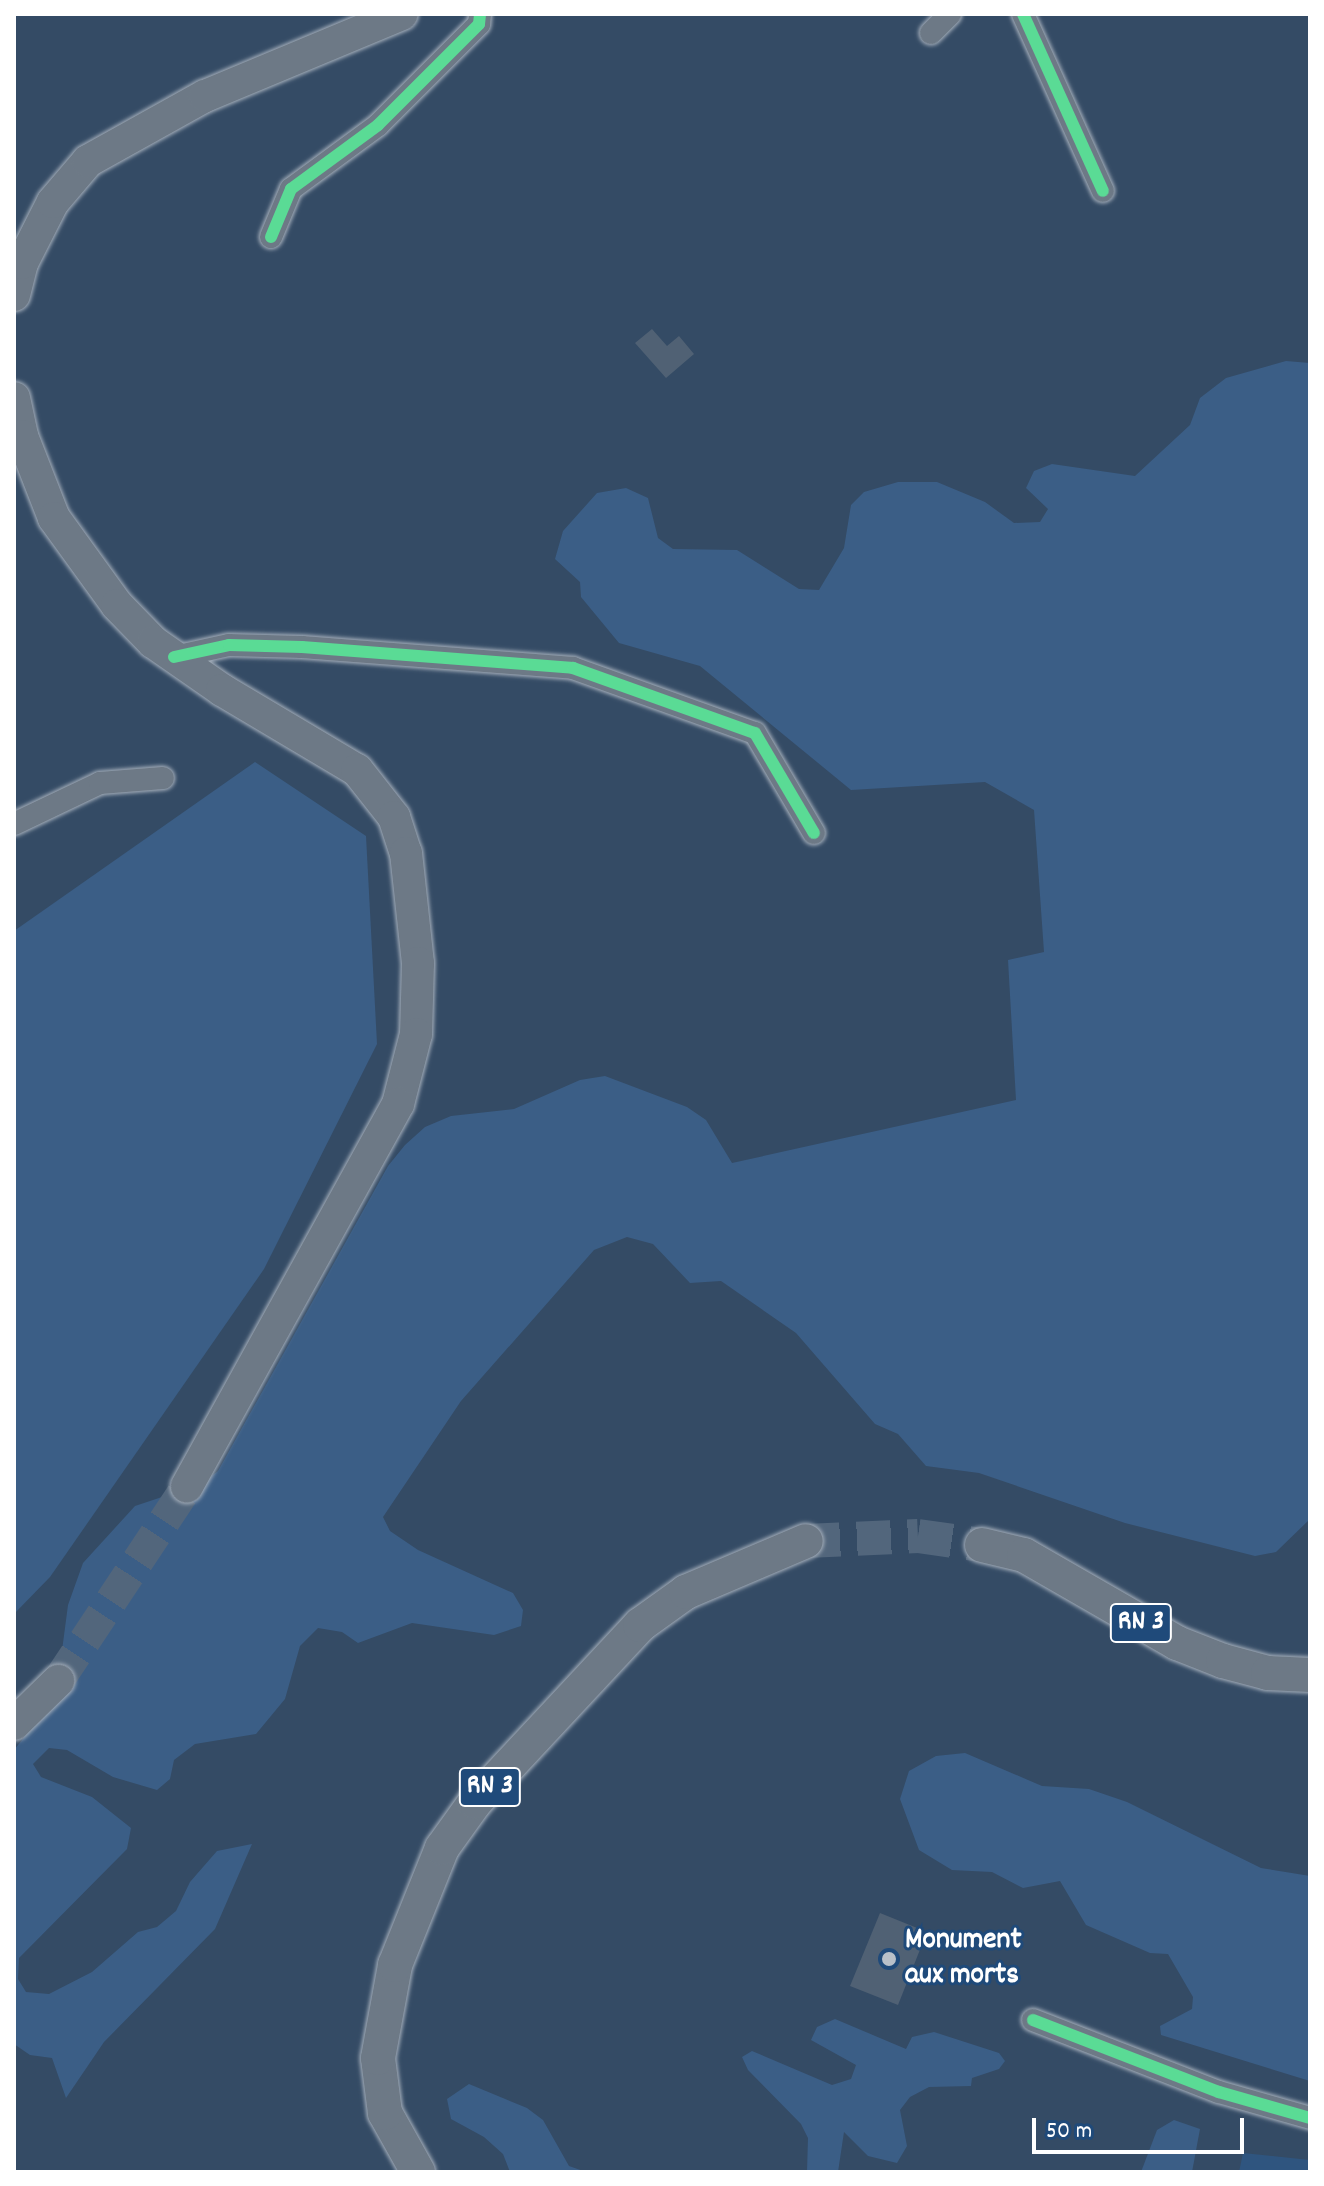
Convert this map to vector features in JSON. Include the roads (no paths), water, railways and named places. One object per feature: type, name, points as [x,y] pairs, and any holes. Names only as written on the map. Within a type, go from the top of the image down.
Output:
[{"type":"main road","points":[[14,295],[22,263],[53,202],[88,161],[205,96],[402,14]]},
{"type":"main road","points":[[14,398],[22,436],[54,518],[117,605],[174,657],[331,751],[378,791],[406,853],[418,963],[416,1034],[398,1104],[187,1487]]},
{"type":"main road","name":"RN 3","points":[[418,2172],[385,2113],[378,2058],[395,1965],[442,1848],[475,1802],[640,1625],[686,1592],[806,1541]]},
{"type":"main road","name":"RN 3","points":[[982,1545],[1024,1555],[1177,1643],[1223,1661],[1268,1673],[1310,1675]]},
{"type":"main road","points":[[14,1724],[58,1681]]},
{"type":"street","points":[[271,237],[291,189],[378,125],[479,24],[480,14]]},
{"type":"street","points":[[931,33],[950,14]]},
{"type":"street","points":[[1023,14],[1103,191]]},
{"type":"street","points":[[174,657],[229,645],[302,647],[573,668],[755,733],[814,833]]},
{"type":"street","points":[[14,824],[100,783],[163,778]]},
{"type":"street","points":[[1033,2020],[1219,2092],[1310,2118]]},
{"type":"tunnel","points":[[58,1681],[187,1487]]},
{"type":"tunnel","points":[[806,1541],[918,1536],[982,1545]]},
{"type":"place","name":"Monument aux morts","points":[[889,1959]]}]
